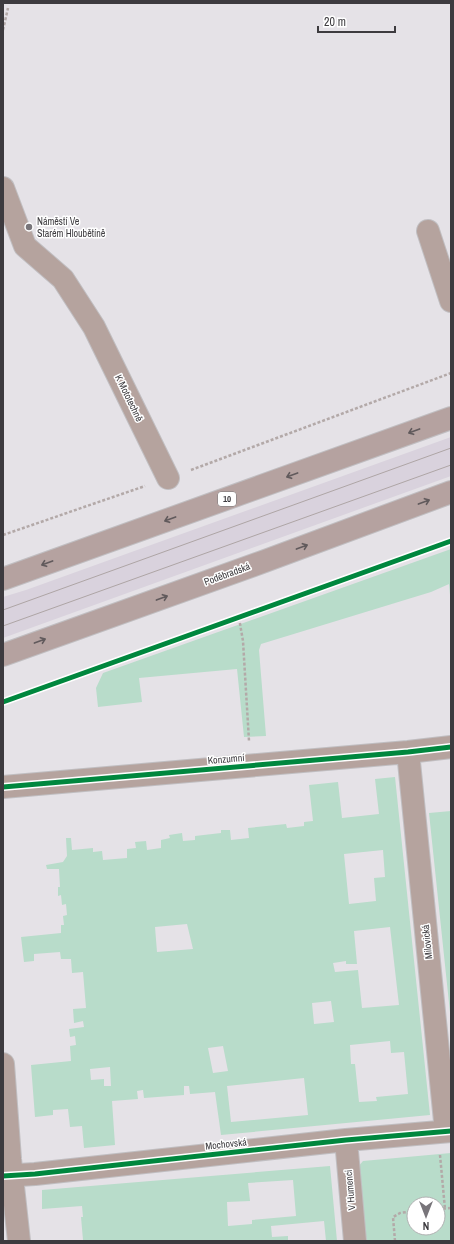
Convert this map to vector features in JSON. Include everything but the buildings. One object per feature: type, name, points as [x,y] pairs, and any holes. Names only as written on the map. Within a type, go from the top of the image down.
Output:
[{"type":"main road","name":"10","points":[[3,579],[451,418]]},
{"type":"main road","name":"Poděbradská","points":[[4,655],[451,492]]},
{"type":"street","name":"K Mototechně","points":[[3,188],[25,246],[63,279],[89,318],[168,478]]},
{"type":"street","points":[[428,231],[451,301]]},
{"type":"street","name":"Konzumní","points":[[3,787],[451,747]]},
{"type":"street","name":"Milovická","points":[[408,752],[445,1132]]},
{"type":"street","points":[[3,1064],[8,1176],[19,1241]]},
{"type":"street","name":"Mochovská","points":[[8,1176],[346,1140],[445,1132]]},
{"type":"street","name":"V Humenci","points":[[346,1140],[355,1241]]},
{"type":"path","points":[[3,30],[8,8]]},
{"type":"path","points":[[3,535],[168,478],[451,373]]},
{"type":"path","points":[[231,620],[246,615]]},
{"type":"path","points":[[239,618],[243,641],[249,741]]},
{"type":"path","points":[[445,1132],[445,1196]]},
{"type":"path","points":[[395,1241],[393,1217],[400,1213],[406,1212]]},
{"type":"shaded area","points":[[451,437],[451,476],[3,638],[3,597]]},
{"type":"green space","points":[[451,549],[451,606],[449,584],[431,592],[261,644],[259,650],[266,736],[244,737],[237,669],[139,678],[142,702],[98,707],[96,688],[103,673]]},
{"type":"green space","points":[[395,777],[430,1115],[221,1135],[215,1092],[190,1094],[189,1086],[184,1086],[184,1095],[144,1098],[143,1090],[137,1091],[138,1099],[112,1101],[115,1145],[84,1148],[82,1126],[70,1127],[68,1109],[53,1110],[53,1115],[35,1117],[31,1065],[71,1061],[70,1046],[76,1045],[75,1036],[70,1037],[69,1029],[84,1027],[83,1021],[74,1023],[73,1009],[86,1008],[83,972],[72,973],[71,959],[61,959],[60,952],[34,954],[34,961],[24,962],[21,937],[61,933],[61,925],[64,925],[63,916],[67,915],[66,904],[62,905],[61,895],[58,896],[58,887],[60,887],[59,869],[47,869],[46,865],[63,862],[67,856],[66,838],[71,838],[72,850],[93,848],[93,852],[102,851],[103,860],[127,858],[127,849],[136,848],[135,842],[146,841],[147,850],[161,848],[161,840],[170,838],[169,835],[182,833],[183,841],[195,840],[195,836],[221,833],[221,830],[230,830],[231,840],[249,838],[248,828],[286,824],[287,828],[304,826],[304,822],[313,821],[309,785],[338,782],[342,818],[379,814],[375,779]],"holes":[[[383,850],[385,877],[374,878],[376,901],[349,904],[344,854]],[[187,924],[193,949],[157,952],[155,927]],[[390,927],[399,1005],[362,1008],[358,970],[335,972],[333,963],[346,961],[346,964],[357,964],[354,931]],[[331,1001],[334,1022],[314,1024],[312,1003]],[[390,1041],[391,1053],[404,1052],[408,1094],[376,1097],[377,1101],[359,1102],[355,1064],[351,1064],[350,1045]],[[223,1046],[228,1071],[213,1073],[208,1048]],[[110,1067],[111,1086],[104,1086],[104,1079],[91,1080],[90,1069]],[[304,1078],[308,1115],[231,1122],[227,1086]]]},
{"type":"green space","points":[[451,811],[451,1022],[429,813]]},
{"type":"green space","points":[[451,1153],[451,1241],[365,1241],[358,1167],[363,1161]]},
{"type":"green space","points":[[330,1166],[337,1241],[326,1241],[324,1221],[271,1226],[272,1237],[288,1236],[288,1241],[83,1240],[81,1217],[83,1217],[82,1206],[42,1209],[42,1190]],"holes":[[[293,1180],[296,1216],[252,1220],[252,1224],[228,1226],[227,1202],[250,1201],[248,1183]]]},
{"type":"tram line","points":[[3,610],[451,448]]},
{"type":"tram line","points":[[3,626],[451,465]]},
{"type":"cycle path","points":[[3,702],[451,541]]},
{"type":"cycle path","points":[[3,787],[451,747]]},
{"type":"cycle path","points":[[3,1176],[35,1174],[346,1140],[451,1131]]},
{"type":"place","name":"Náměstí Ve Starém Hloubětíně","points":[[29,227]]}]
